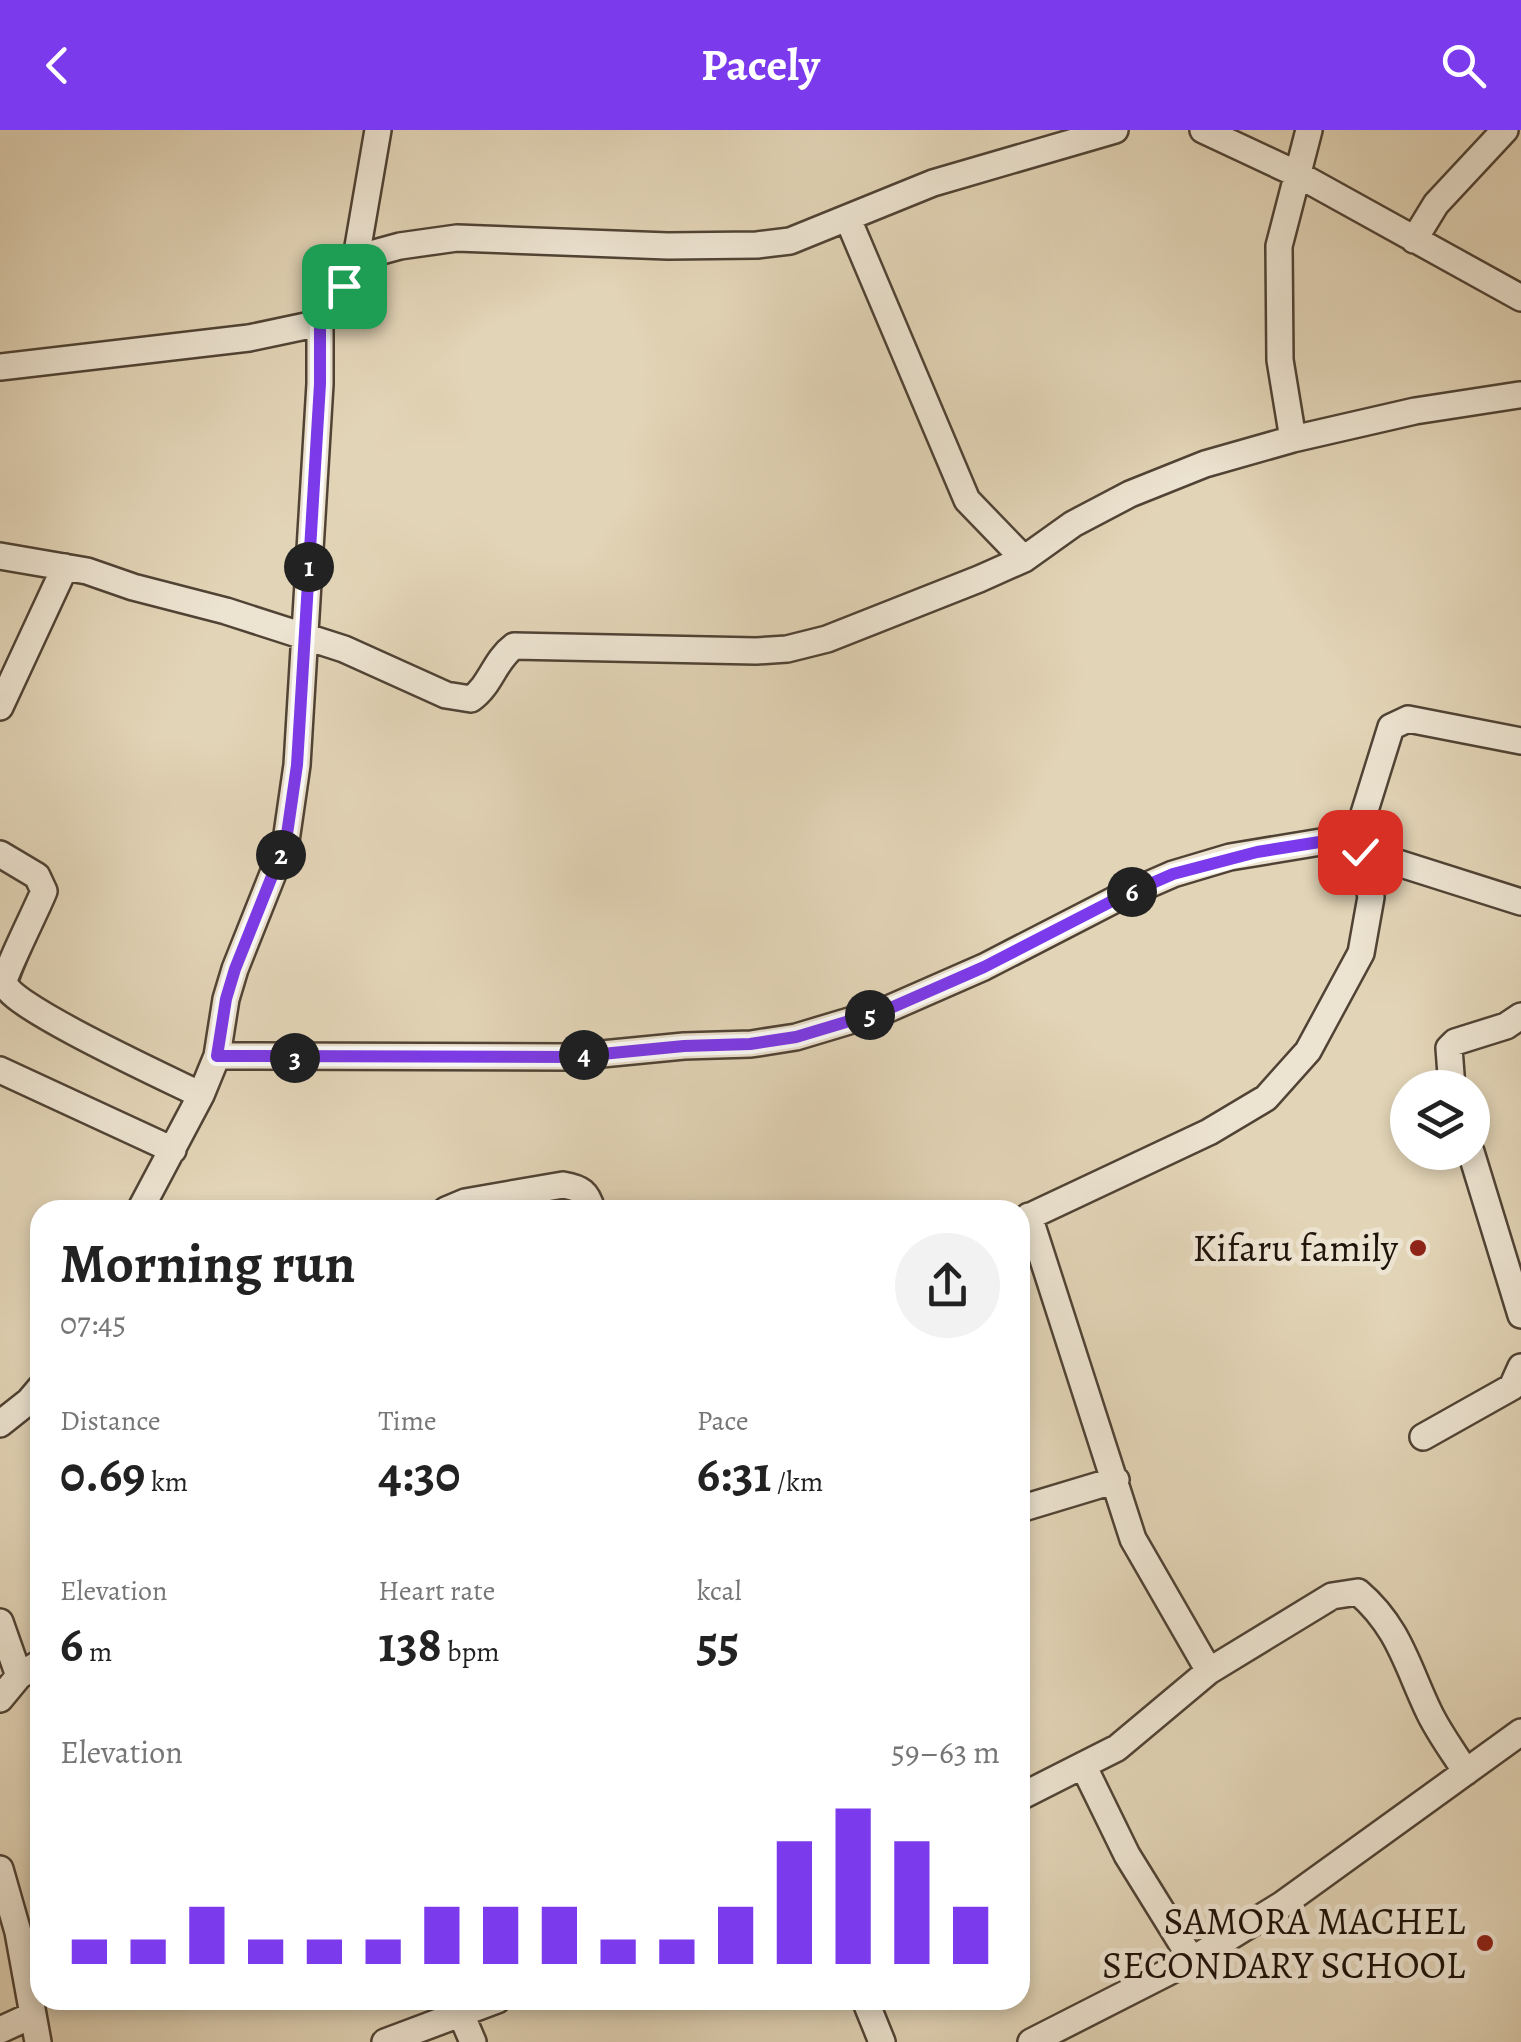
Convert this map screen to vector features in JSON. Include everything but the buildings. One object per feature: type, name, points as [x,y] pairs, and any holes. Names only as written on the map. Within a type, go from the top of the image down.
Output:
[{"type":"street","points":[[145,1200],[201,1095],[217,1056],[235,969],[286,841],[297,765],[320,384],[320,322],[344,286],[356,258],[378,130]]},
{"type":"street","points":[[356,258],[400,246],[457,238],[668,246],[790,241],[947,178],[1115,130]]},
{"type":"street","points":[[1203,130],[1298,174],[1521,298]]},
{"type":"street","points":[[1293,439],[1280,360],[1279,246],[1309,130]]},
{"type":"street","points":[[1414,240],[1436,204],[1504,130]]},
{"type":"street","points":[[848,219],[967,500],[1024,559]]},
{"type":"street","points":[[0,367],[249,338],[320,322]]},
{"type":"street","points":[[0,556],[65,567],[226,611],[344,649],[446,695],[470,699],[484,690],[500,656],[514,646],[786,650],[827,638],[1024,559],[1073,524],[1130,494],[1205,464],[1414,411],[1519,395]]},
{"type":"street","points":[[0,707],[65,567]]},
{"type":"street","points":[[1030,1217],[1208,1132],[1266,1098],[1308,1051],[1361,953],[1372,897],[1358,844],[1391,727],[1408,719],[1521,740]]},
{"type":"street","points":[[217,1056],[571,1057],[796,1037],[886,1010],[984,967],[1173,874],[1244,854],[1358,844],[1521,902]]},
{"type":"street","points":[[0,854],[37,876],[44,891],[6,974],[4,983],[9,993],[60,1025],[201,1095]]},
{"type":"street","points":[[1450,1070],[1449,1048],[1455,1042],[1506,1026],[1521,1016]]},
{"type":"street","points":[[0,1070],[172,1150]]},
{"type":"street","points":[[1477,1170],[1521,1315]]},
{"type":"street","points":[[478,1200],[564,1186],[579,1188],[589,1200]]},
{"type":"street","points":[[1030,1233],[1134,1539],[1210,1672]]},
{"type":"street","points":[[1424,1437],[1512,1388],[1521,1367]]},
{"type":"street","points":[[0,1424],[30,1401]]},
{"type":"street","points":[[1030,1505],[1116,1480]]},
{"type":"street","points":[[1030,1791],[1118,1748],[1210,1672],[1332,1596],[1358,1592],[1378,1609],[1402,1646],[1430,1714],[1466,1772]]},
{"type":"street","points":[[0,1622],[30,1669],[0,1698]]},
{"type":"street","points":[[1031,2042],[1192,1960],[1282,1904],[1521,1732]]},
{"type":"street","points":[[1083,1765],[1128,1855],[1192,1960]]},
{"type":"street","points":[[0,1868],[19,1926],[19,2027],[38,2042]]},
{"type":"street","points":[[385,2042],[471,2010]]},
{"type":"street","points":[[869,2010],[882,2042]]},
{"type":"street","points":[[461,2014],[473,2042]]},
{"type":"place","name":"Kifaru family","points":[[1418,1248]]},
{"type":"place","name":"SAMORA MACHEL SECONDARY SCHOOL","points":[[1485,1943]]},
{"type":"route","points":[[344,286],[320,322],[320,384],[297,765],[286,841],[235,969],[217,1056],[571,1057],[796,1037],[886,1010],[984,967],[1173,874],[1230,857],[1357,836],[1360,852]]}]
